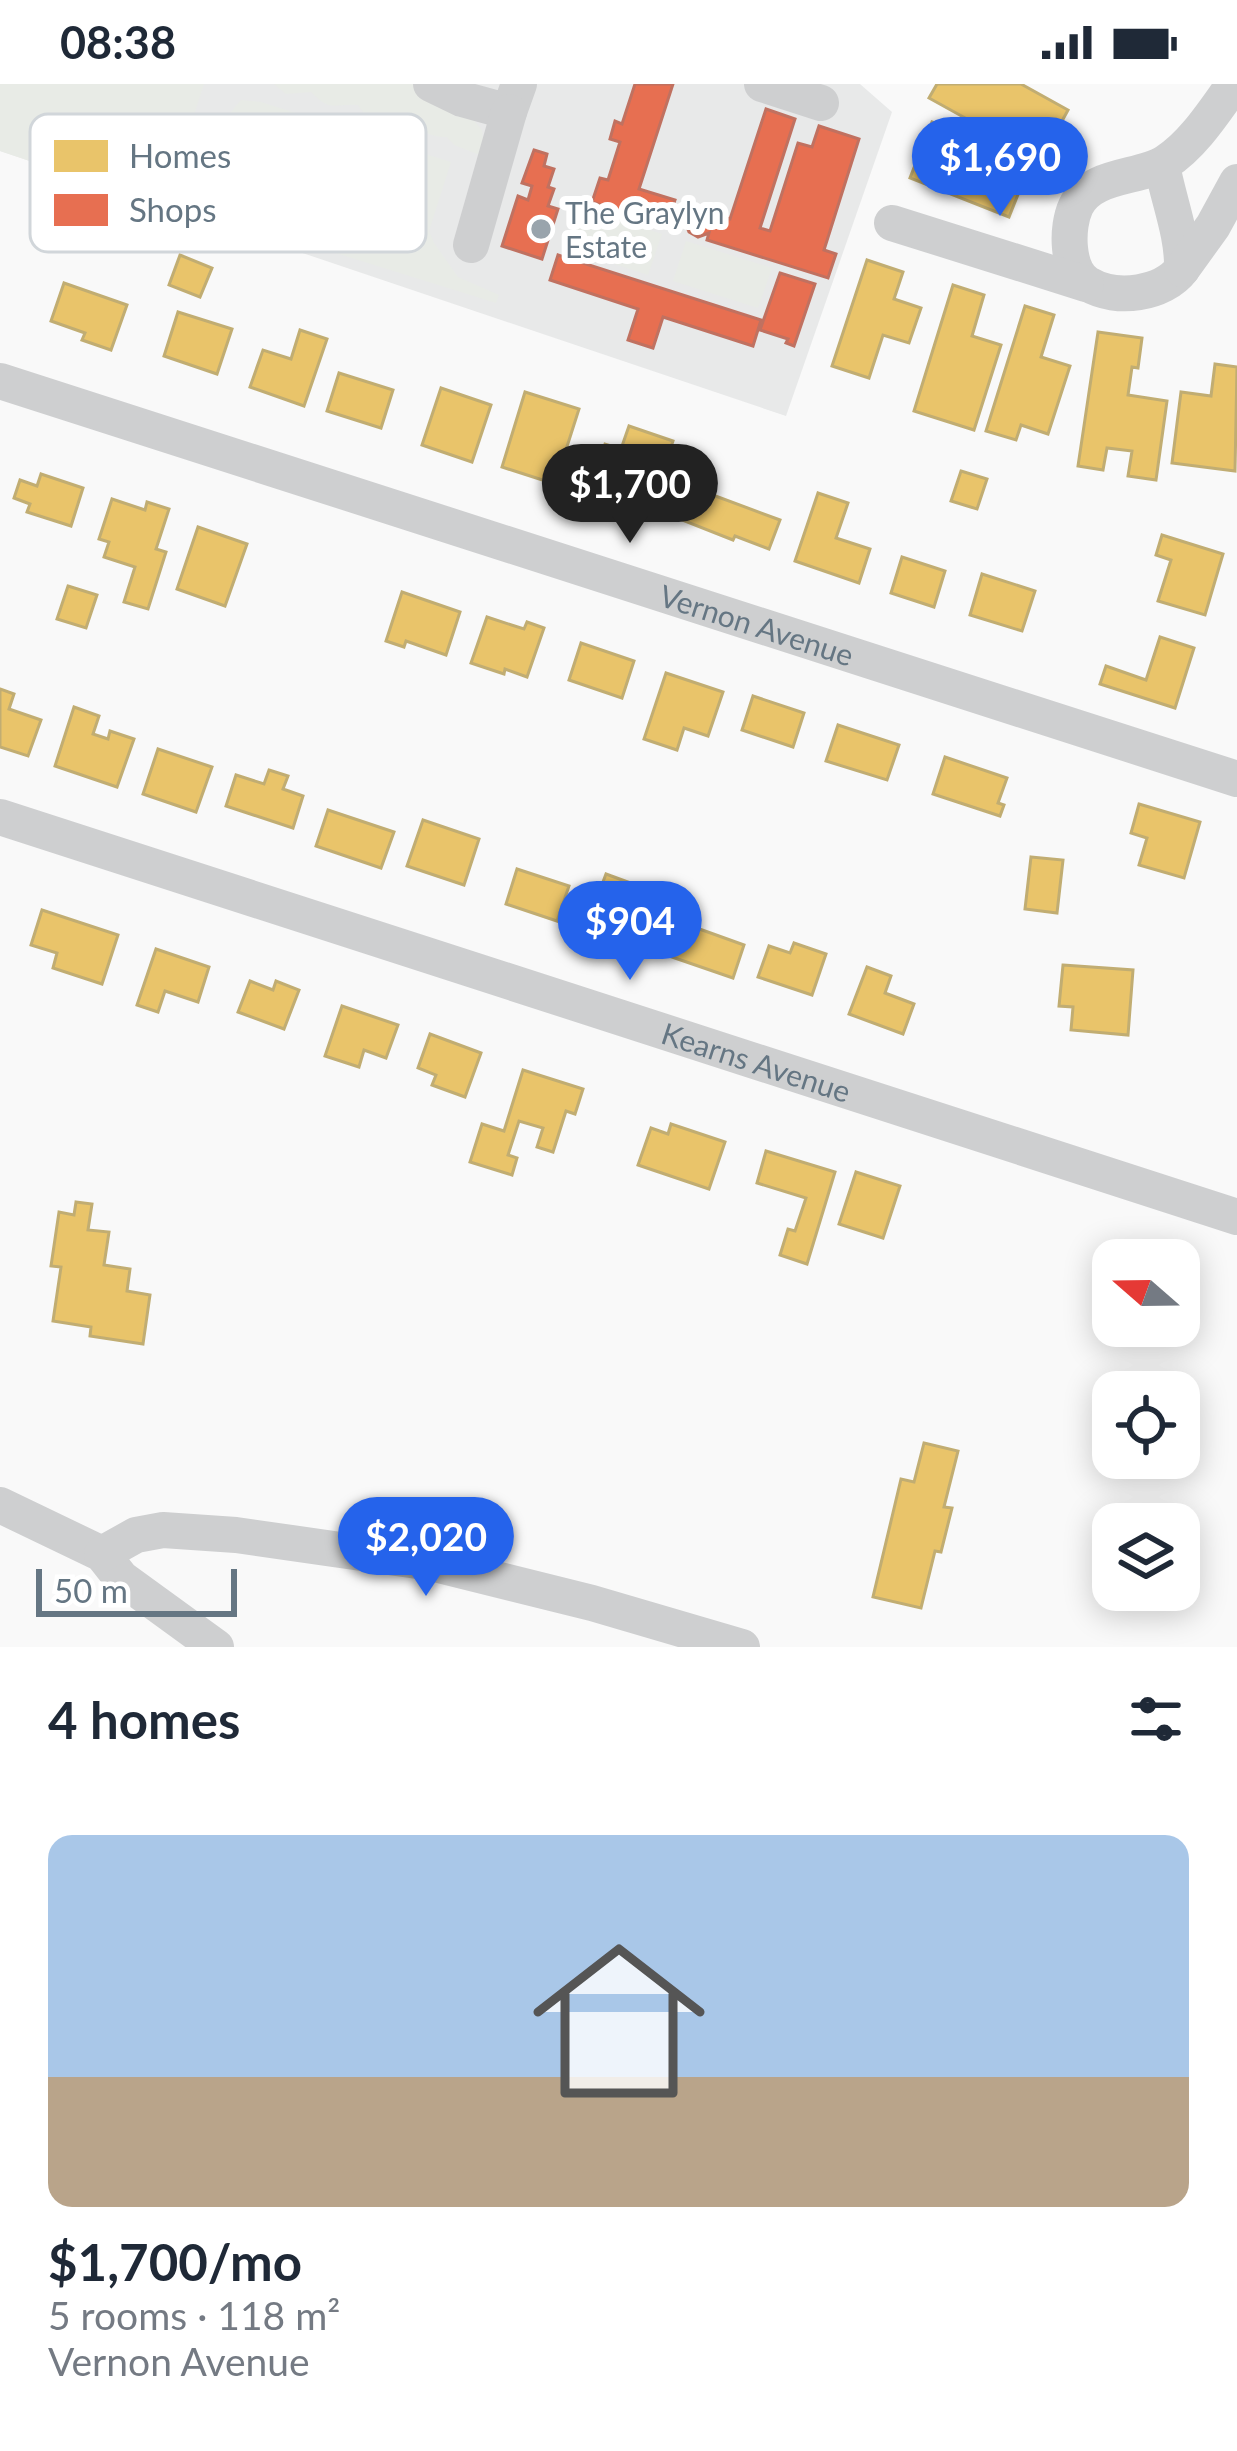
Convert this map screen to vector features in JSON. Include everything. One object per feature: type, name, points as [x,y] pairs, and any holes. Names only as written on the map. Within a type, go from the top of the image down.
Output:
[{"type":"street","points":[[431,84],[462,99],[514,98],[471,244]]},
{"type":"street","points":[[763,84],[820,103]]},
{"type":"street","points":[[1086,284],[1078,274],[1070,244],[1076,206],[1094,188],[1162,165],[1191,140],[1234,84]]},
{"type":"street","points":[[1162,165],[1183,269]]},
{"type":"street","points":[[892,224],[1086,284],[1121,292],[1150,291],[1183,269],[1214,226],[1237,182]]},
{"type":"street","name":"Vernon Avenue","points":[[0,380],[1237,779]]},
{"type":"street","name":"Kearns Avenue","points":[[0,818],[1237,1217]]},
{"type":"street","points":[[0,1505],[102,1554],[121,1578],[197,1642]]},
{"type":"street","points":[[102,1554],[136,1535],[163,1530],[236,1535],[431,1563],[742,1647]]},
{"type":"shaded area","name":"The Graylyn Estate","points":[[0,84],[860,84],[892,112],[786,416],[300,252],[426,252],[426,114],[30,114],[30,161],[0,151]]},
{"type":"shaded area","points":[[0,84],[204,84],[194,114],[30,114],[30,161],[0,151]]},
{"type":"shaded area","points":[[274,84],[414,84],[472,118],[482,130],[485,157],[454,145],[447,137],[426,132],[426,114],[366,114],[358,105],[328,105],[311,92],[286,94]]},
{"type":"shaded area","points":[[241,100],[299,114],[230,114]]},
{"type":"shaded area","points":[[426,154],[451,162],[429,231],[434,243],[458,277],[499,295],[496,303],[333,252],[426,252]]},
{"type":"shaded area","points":[[579,207],[662,234],[648,275],[565,248]]},
{"type":"shaded area","points":[[686,241],[772,268],[758,308],[673,281]]},
{"type":"building: Homes","points":[[937,84],[1021,84],[1068,110],[1055,134],[1028,120],[1020,136],[1002,126],[996,135],[929,98]]},
{"type":"building: Homes","points":[[932,122],[1000,148],[990,175],[1021,187],[1009,217],[910,178]]},
{"type":"building: Homes","points":[[180,255],[212,268],[200,297],[169,285]]},
{"type":"building: Homes","points":[[867,260],[903,272],[894,299],[921,308],[909,343],[883,335],[869,378],[832,366]]},
{"type":"building: Homes","points":[[64,283],[127,305],[111,350],[82,340],[85,333],[51,321]]},
{"type":"building: Homes","points":[[953,285],[984,295],[972,336],[1001,345],[974,430],[914,411]]},
{"type":"building: Homes","points":[[1025,306],[1054,315],[1041,357],[1070,366],[1048,434],[1021,425],[1016,440],[986,431]]},
{"type":"building: Homes","points":[[178,312],[232,329],[217,374],[164,356]]},
{"type":"building: Homes","points":[[300,330],[327,339],[304,406],[250,387],[263,350],[291,359]]},
{"type":"building: Homes","points":[[1098,332],[1142,338],[1128,395],[1167,401],[1156,480],[1128,476],[1132,451],[1107,448],[1103,470],[1078,466]]},
{"type":"building: Homes","points":[[1215,364],[1237,367],[1235,471],[1172,463],[1181,392],[1211,396]]},
{"type":"building: Homes","points":[[339,373],[393,390],[381,428],[327,411]]},
{"type":"building: Homes","points":[[441,388],[491,405],[472,462],[422,445]]},
{"type":"building: Homes","points":[[525,392],[579,409],[555,484],[502,467]]},
{"type":"building: Homes","points":[[629,426],[673,441],[649,513],[589,493],[605,444],[621,449]]},
{"type":"building: Homes","points":[[961,471],[987,479],[977,509],[951,501]]},
{"type":"building: Homes","points":[[41,474],[83,488],[71,526],[27,512],[30,504],[14,498],[20,480],[37,486]]},
{"type":"building: Homes","points":[[694,488],[780,520],[769,549],[682,520]]},
{"type":"building: Homes","points":[[818,493],[848,503],[836,538],[870,549],[859,583],[795,561]]},
{"type":"building: Homes","points":[[112,499],[145,510],[147,502],[169,509],[156,549],[166,552],[148,609],[124,602],[135,567],[104,557],[109,542],[99,539]]},
{"type":"building: Homes","points":[[198,527],[247,544],[225,606],[177,589]]},
{"type":"building: Homes","points":[[1162,535],[1223,554],[1205,615],[1158,601],[1171,560],[1156,555]]},
{"type":"building: Homes","points":[[902,557],[945,571],[934,607],[891,593]]},
{"type":"building: Homes","points":[[982,574],[1035,591],[1022,631],[970,615]]},
{"type":"building: Homes","points":[[68,586],[97,595],[86,628],[57,619]]},
{"type":"building: Homes","points":[[402,592],[460,612],[446,655],[406,641],[404,647],[386,641]]},
{"type":"building: Homes","points":[[487,617],[524,629],[527,622],[544,628],[527,677],[471,663]]},
{"type":"building: Homes","points":[[1160,637],[1194,648],[1175,708],[1100,684],[1106,666],[1146,680]]},
{"type":"building: Homes","points":[[581,643],[634,661],[622,698],[569,680]]},
{"type":"building: Homes","points":[[666,673],[723,692],[708,736],[684,728],[677,750],[644,739]]},
{"type":"building: Homes","points":[[0,689],[14,694],[9,709],[41,720],[28,756],[0,747]]},
{"type":"building: Homes","points":[[753,696],[804,713],[793,747],[742,730]]},
{"type":"building: Homes","points":[[74,707],[99,716],[93,734],[108,739],[110,731],[134,739],[117,787],[55,766]]},
{"type":"building: Homes","points":[[838,725],[899,745],[887,780],[826,761]]},
{"type":"building: Homes","points":[[158,749],[212,767],[196,812],[143,794]]},
{"type":"building: Homes","points":[[945,757],[1007,778],[998,803],[1004,805],[1000,816],[933,794]]},
{"type":"building: Homes","points":[[269,770],[288,776],[283,789],[303,796],[293,828],[226,806],[236,775],[264,784]]},
{"type":"building: Homes","points":[[1139,804],[1200,822],[1184,878],[1139,865],[1147,838],[1131,833]]},
{"type":"building: Homes","points":[[328,810],[394,832],[381,868],[316,846]]},
{"type":"building: Homes","points":[[423,820],[479,839],[464,885],[407,866]]},
{"type":"building: Homes","points":[[1031,857],[1063,860],[1057,913],[1025,909]]},
{"type":"building: Homes","points":[[517,869],[569,886],[557,921],[506,904]]},
{"type":"building: Homes","points":[[606,874],[655,892],[635,945],[586,927]]},
{"type":"building: Homes","points":[[42,910],[118,935],[102,984],[53,968],[57,953],[31,945]]},
{"type":"building: Homes","points":[[680,922],[744,945],[733,978],[669,956]]},
{"type":"building: Homes","points":[[794,943],[826,954],[812,995],[758,977],[769,946],[790,953]]},
{"type":"building: Homes","points":[[156,949],[209,967],[198,1002],[165,991],[158,1012],[137,1005]]},
{"type":"building: Homes","points":[[1063,965],[1133,970],[1128,1035],[1071,1030],[1073,1007],[1059,1006]]},
{"type":"building: Homes","points":[[867,967],[891,976],[885,993],[914,1004],[903,1034],[849,1014]]},
{"type":"building: Homes","points":[[250,981],[273,990],[276,981],[299,990],[284,1029],[238,1012]]},
{"type":"building: Homes","points":[[342,1006],[398,1025],[386,1058],[364,1050],[359,1067],[325,1056]]},
{"type":"building: Homes","points":[[430,1034],[481,1053],[465,1097],[432,1085],[436,1075],[418,1068]]},
{"type":"building: Homes","points":[[523,1070],[583,1089],[575,1114],[566,1111],[553,1152],[537,1147],[543,1128],[519,1121],[508,1155],[517,1158],[512,1175],[470,1162],[482,1124],[504,1131]]},
{"type":"building: Homes","points":[[671,1124],[725,1142],[709,1189],[638,1165],[651,1128],[668,1134]]},
{"type":"building: Homes","points":[[766,1151],[835,1172],[807,1264],[780,1255],[788,1229],[795,1231],[806,1198],[757,1183]]},
{"type":"building: Homes","points":[[856,1172],[900,1186],[883,1238],[839,1224]]},
{"type":"building: Homes","points":[[76,1202],[92,1204],[88,1230],[109,1232],[104,1265],[130,1269],[127,1291],[150,1295],[143,1344],[90,1336],[91,1327],[53,1321],[61,1267],[51,1266],[59,1212],[74,1215]]},
{"type":"building: Homes","points":[[924,1443],[958,1451],[944,1507],[952,1508],[921,1608],[873,1597],[901,1479],[914,1482]]},
{"type":"building: Shops","points":[[635,84],[673,84],[639,189],[713,218],[714,214],[730,219],[766,109],[795,119],[760,228],[770,231],[798,143],[812,147],[819,126],[859,139],[824,250],[836,254],[828,278],[707,240],[709,233],[698,237],[667,220],[665,226],[592,202],[600,178],[608,180],[620,142],[610,139],[615,121],[622,124]]},
{"type":"building: Shops","points":[[534,150],[547,154],[544,166],[554,169],[548,206],[558,209],[542,259],[502,246],[518,196],[528,200],[532,186],[522,183]]},
{"type":"building: Shops","points":[[558,255],[761,320],[753,346],[663,317],[653,348],[628,340],[638,309],[550,280]]},
{"type":"building: Shops","points":[[780,273],[815,284],[794,346],[786,343],[788,339],[760,330]]},
{"type":"place","name":"The Graylyn Estate","points":[[541,229]]}]
